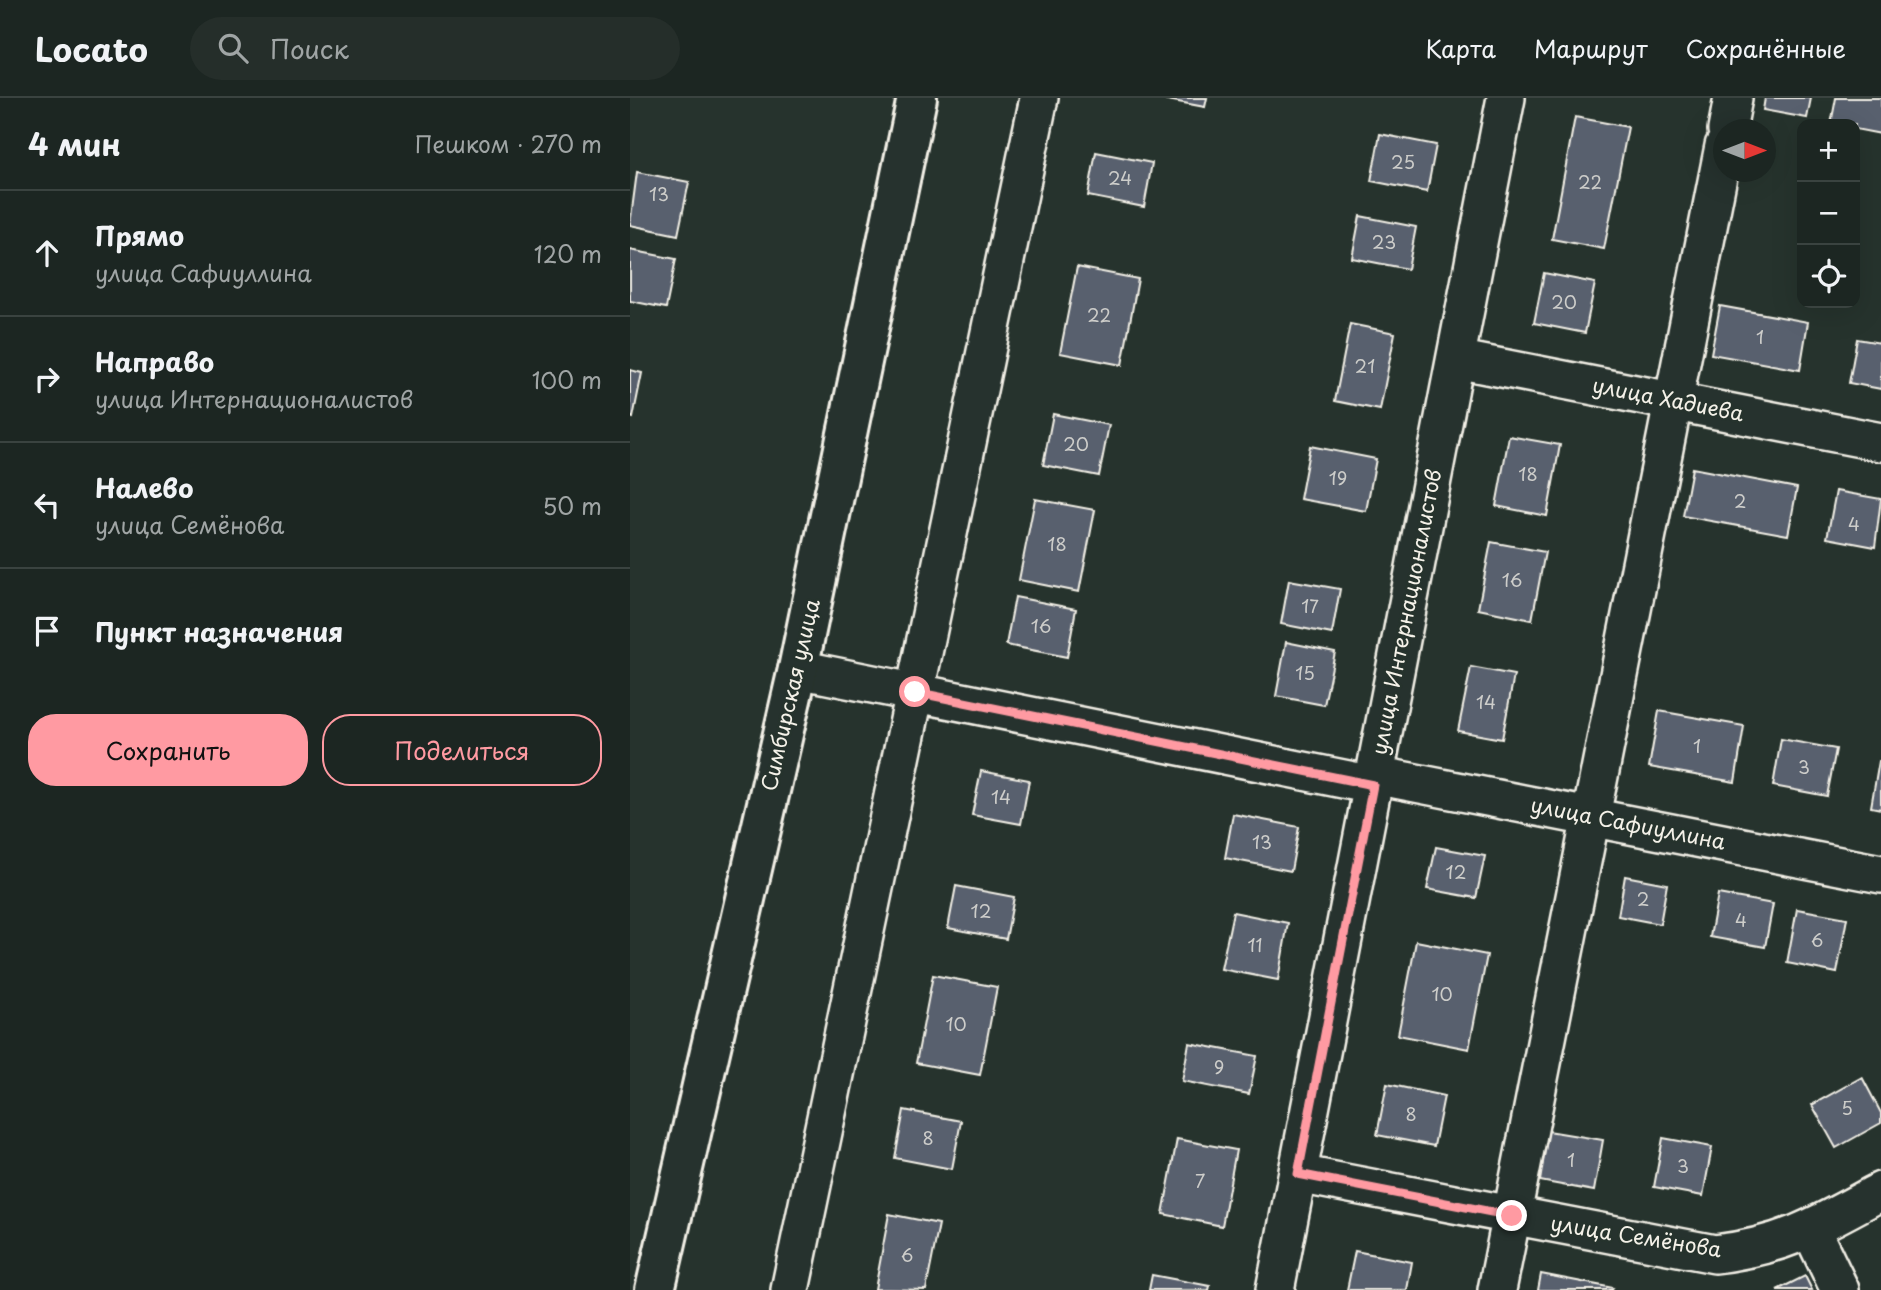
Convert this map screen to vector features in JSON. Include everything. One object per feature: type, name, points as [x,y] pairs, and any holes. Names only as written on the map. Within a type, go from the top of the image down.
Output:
[{"type":"main road","name":"Симбирская улица","points":[[655,1290],[797,669],[917,98]]},
{"type":"street","points":[[790,1290],[1039,98]]},
{"type":"street","name":"улица Интернационалистов","points":[[1275,1290],[1506,98]]},
{"type":"street","points":[[1729,119],[1733,98]]},
{"type":"street","points":[[1497,1290],[1717,182]]},
{"type":"street","name":"улица Хадиева","points":[[1455,359],[1881,442]]},
{"type":"street","name":"улица Сафиуллина","points":[[797,669],[1374,780],[1591,816],[1881,874]]},
{"type":"street","name":"улица Семёнова","points":[[1298,1174],[1716,1254],[1779,1243],[1811,1230],[1881,1191]]},
{"type":"street","points":[[1811,1230],[1840,1290]]},
{"type":"building","points":[[1157,98],[1207,98],[1205,107]]},
{"type":"building","points":[[1765,98],[1811,98],[1807,118],[1763,110]]},
{"type":"building","points":[[1836,98],[1881,98],[1881,134],[1860,130],[1860,119],[1832,119]]},
{"type":"building","points":[[1575,117],[1628,127],[1604,249],[1552,239]]},
{"type":"building","points":[[1380,134],[1436,145],[1427,192],[1371,181]]},
{"type":"building","points":[[1096,152],[1152,163],[1144,207],[1088,196]]},
{"type":"building","points":[[637,172],[689,182],[678,235],[630,225]]},
{"type":"building","points":[[1360,216],[1416,227],[1408,269],[1352,258]]},
{"type":"building","points":[[630,250],[676,259],[666,308],[630,301]]},
{"type":"building","points":[[1077,267],[1138,279],[1122,365],[1060,353]]},
{"type":"building","points":[[1544,273],[1595,283],[1585,333],[1534,323]]},
{"type":"building","points":[[1720,306],[1808,322],[1800,370],[1711,354]]},
{"type":"building","points":[[1350,324],[1395,333],[1380,410],[1335,401]]},
{"type":"building","points":[[1857,339],[1881,343],[1881,389],[1849,383]]},
{"type":"building","points":[[630,370],[642,373],[633,418],[630,417]]},
{"type":"building","points":[[1053,414],[1109,425],[1099,476],[1043,465]]},
{"type":"building","points":[[1509,436],[1560,445],[1547,516],[1496,506]]},
{"type":"building","points":[[1310,446],[1376,459],[1366,511],[1300,499]]},
{"type":"building","points":[[1692,468],[1797,488],[1788,535],[1683,516]]},
{"type":"building","points":[[1836,491],[1881,499],[1875,547],[1827,538]]},
{"type":"building","points":[[1035,499],[1095,510],[1079,592],[1019,580]]},
{"type":"building","points":[[1491,542],[1545,552],[1532,620],[1478,609]]},
{"type":"building","points":[[1289,580],[1340,589],[1332,634],[1281,624]]},
{"type":"building","points":[[1015,597],[1076,609],[1067,657],[1006,645]]},
{"type":"building","points":[[1286,642],[1335,652],[1324,705],[1276,696]]},
{"type":"building","points":[[1471,667],[1514,675],[1502,739],[1458,731]]},
{"type":"building","points":[[1659,711],[1744,726],[1735,782],[1649,767]]},
{"type":"building","points":[[1781,739],[1836,749],[1827,796],[1773,786]]},
{"type":"building","points":[[1881,761],[1881,809],[1871,807]]},
{"type":"building","points":[[981,771],[1029,780],[1021,824],[972,815]]},
{"type":"building","points":[[1233,814],[1299,827],[1291,871],[1225,858]]},
{"type":"building","points":[[1436,847],[1485,856],[1476,898],[1427,889]]},
{"type":"building","points":[[1625,876],[1667,884],[1660,924],[1618,916]]},
{"type":"building","points":[[956,886],[1014,897],[1006,939],[948,928]]},
{"type":"building","points":[[1718,894],[1773,904],[1765,947],[1710,937]]},
{"type":"building","points":[[1797,909],[1847,918],[1837,973],[1787,963]]},
{"type":"building","points":[[1233,912],[1288,923],[1278,980],[1221,969]]},
{"type":"building","points":[[1416,941],[1487,955],[1469,1049],[1398,1035]]},
{"type":"building","points":[[933,975],[997,987],[980,1075],[916,1063]]},
{"type":"building","points":[[1189,1043],[1257,1056],[1249,1094],[1182,1081]]},
{"type":"building","points":[[1862,1077],[1881,1113],[1881,1123],[1836,1148],[1812,1105]]},
{"type":"building","points":[[1387,1084],[1444,1096],[1434,1146],[1377,1135]]},
{"type":"building","points":[[904,1110],[961,1121],[952,1169],[895,1158]]},
{"type":"building","points":[[1548,1131],[1603,1140],[1594,1191],[1540,1181]]},
{"type":"building","points":[[1663,1138],[1712,1147],[1703,1196],[1654,1187]]},
{"type":"building","points":[[1177,1139],[1236,1150],[1222,1226],[1163,1214]]},
{"type":"building","points":[[889,1214],[939,1224],[926,1290],[875,1289]]},
{"type":"building","points":[[1355,1251],[1412,1262],[1407,1290],[1347,1290]]},
{"type":"building","points":[[1541,1274],[1613,1288],[1538,1290]]},
{"type":"building","points":[[1152,1275],[1210,1286],[1209,1290],[1149,1290]]},
{"type":"building","points":[[1805,1276],[1812,1290],[1777,1290]]},
{"type":"route","points":[[915,692],[1373,785],[1298,1174],[1512,1216]]}]
